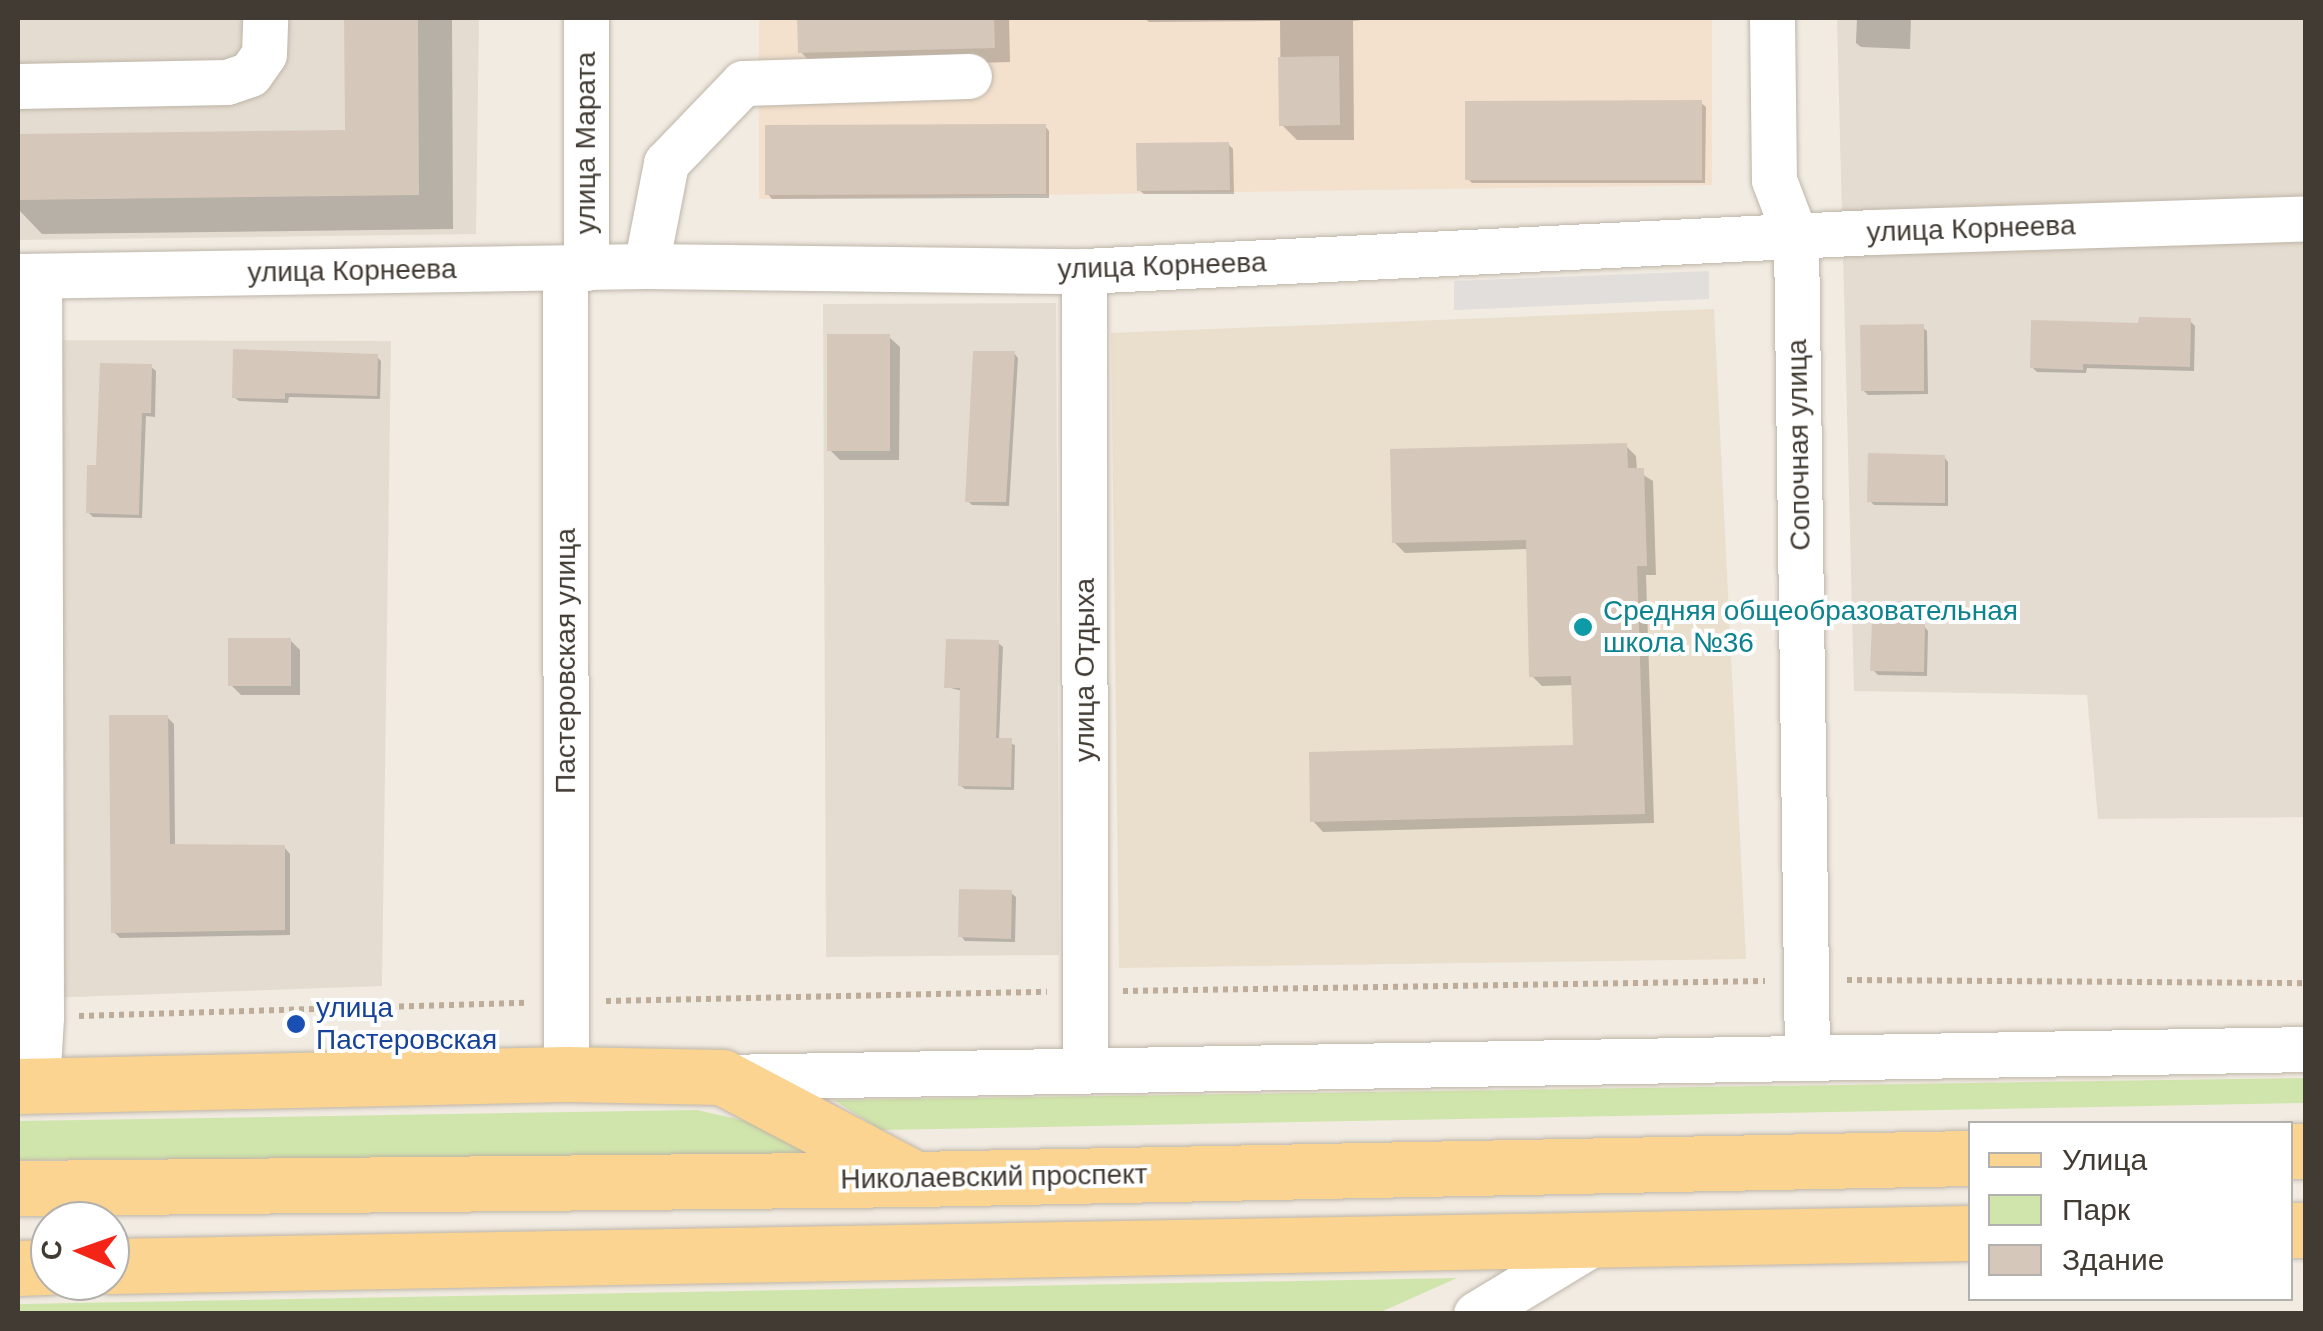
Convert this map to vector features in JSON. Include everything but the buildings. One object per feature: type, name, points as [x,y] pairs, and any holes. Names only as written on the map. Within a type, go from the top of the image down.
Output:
[{"type":"main road","points":[[27,1085],[566,1074],[722,1077],[915,1179]]},
{"type":"main road","name":"Николаевский проспект","points":[[18,1188],[915,1179],[1968,1158]]},
{"type":"main road","points":[[130,1266],[1606,1236],[1968,1233]]},
{"type":"street","points":[[18,86],[226,82],[250,74],[264,54],[265,18]]},
{"type":"street","name":"улица Марата","points":[[575,268],[586,18]]},
{"type":"street","name":"Сопочная улица","points":[[1772,18],[1774,180],[1796,238],[1807,1057]]},
{"type":"street","points":[[646,266],[666,163],[743,83],[969,76]]},
{"type":"street","name":"улица Корнеева","points":[[28,276],[646,266],[1084,271],[2306,218]]},
{"type":"street","name":"Пастеровская улица","points":[[566,1074],[575,268]]},
{"type":"street","name":"улица Отдыха","points":[[1084,271],[1085,1070]]},
{"type":"street","points":[[27,1085],[41,1018],[28,276]]},
{"type":"street","points":[[722,1077],[2306,1049]]},
{"type":"street","points":[[1476,1314],[1606,1236]]},
{"type":"path","points":[[1838,980],[2306,982]]},
{"type":"path","points":[[1110,991],[1776,981]]},
{"type":"path","points":[[606,1001],[1064,991]]},
{"type":"path","points":[[72,1016],[532,1003]]},
{"type":"shaded area","points":[[18,18],[479,18],[476,234],[18,240]]},
{"type":"shaded area","points":[[759,18],[1712,18],[1712,185],[759,199]]},
{"type":"shaded area","points":[[1837,18],[2305,18],[2305,817],[2098,819],[2087,695],[1854,691]]},
{"type":"shaded area","points":[[1709,271],[1709,299],[1454,310],[1454,281]]},
{"type":"shaded area","points":[[1056,303],[1059,955],[826,957],[823,304]]},
{"type":"shaded area","points":[[1714,309],[1746,959],[1119,968],[1111,333]]},
{"type":"shaded area","points":[[18,340],[391,341],[382,986],[18,999]]},
{"type":"green space","points":[[2306,1078],[2305,1103],[881,1130],[834,1100]]},
{"type":"green space","points":[[697,1110],[769,1126],[810,1156],[18,1160],[18,1121]]},
{"type":"green space","points":[[1457,1278],[1383,1311],[18,1313],[18,1304]]},
{"type":"place","name":"Средняя общеобразовательная школа №36","points":[[1583,627]]},
{"type":"place","name":"улица Пастеровская","points":[[296,1024]]}]
